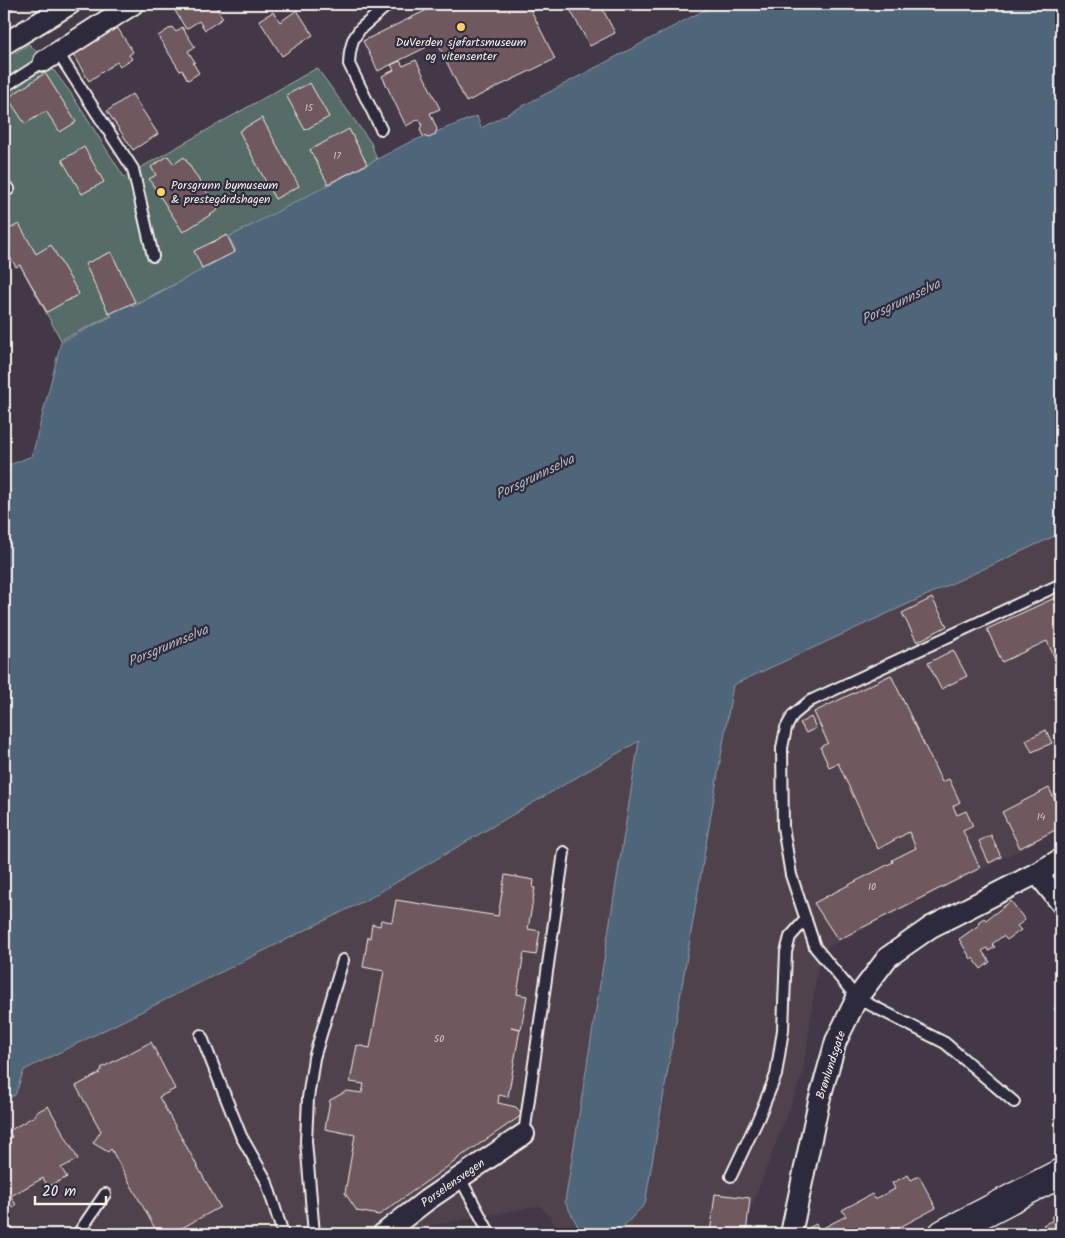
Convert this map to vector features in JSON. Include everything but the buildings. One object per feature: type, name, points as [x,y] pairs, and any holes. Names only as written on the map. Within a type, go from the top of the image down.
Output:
[{"type":"street","points":[[4,44],[70,4]]},
{"type":"street","points":[[51,57],[133,4]]},
{"type":"street","name":"Brønlundsgate","points":[[791,1234],[819,1101],[836,1041],[857,998],[888,957],[931,926],[1061,859]]},
{"type":"street","points":[[1037,873],[1061,903]]},
{"type":"street","name":"Porselensvegen","points":[[383,1234],[427,1200],[524,1134]]},
{"type":"street","points":[[944,1234],[1061,1173]]},
{"type":"lane","points":[[381,128],[349,64],[353,40],[360,29],[389,4]]},
{"type":"lane","points":[[4,87],[51,57],[132,169],[154,256]]},
{"type":"lane","points":[[1014,1102],[945,1043],[857,998],[815,947],[790,876],[783,827],[782,748],[786,728],[793,715],[810,701],[1061,584]]},
{"type":"lane","points":[[524,1134],[564,852]]},
{"type":"lane","points":[[731,1176],[776,1075],[783,1030],[786,952],[790,937],[806,919]]},
{"type":"lane","points":[[314,1234],[306,1140],[308,1098],[314,1058],[343,960]]},
{"type":"lane","points":[[201,1035],[241,1136],[266,1180],[283,1234]]},
{"type":"lane","points":[[460,1178],[490,1234]]},
{"type":"lane","points":[[78,1234],[106,1194]]},
{"type":"shaded area","points":[[1061,533],[1061,829],[820,951],[803,1073],[741,1234],[563,1234],[540,1206],[376,1234],[335,1234],[282,1226],[270,1234],[4,1234],[4,1100],[15,1095],[23,1070],[368,899],[640,741],[637,760],[731,699],[733,685]]},
{"type":"green space","name":"Porsgrunn bymuseum & prestegårdshagen","points":[[29,44],[52,68],[70,92],[124,177],[317,68],[371,143],[377,160],[321,191],[231,236],[237,251],[201,268],[202,271],[61,340],[14,254],[4,241],[4,60]]},
{"type":"water","name":"Porsgrunnselva","points":[[716,4],[1061,4],[1061,533],[733,685],[645,1204],[616,1234],[582,1234],[565,1202],[639,741],[368,899],[24,1070],[15,1095],[4,1100],[4,467],[32,456],[61,342],[112,316],[100,298],[121,287],[133,307],[236,251],[229,237],[408,143],[477,116],[481,128]]},
{"type":"place","name":"DuVerden sjøfartsmuseum og vitensenter","points":[[461,27]]},
{"type":"place","name":"Porsgrunn bymuseum & prestegårdshagen","points":[[161,192]]}]
